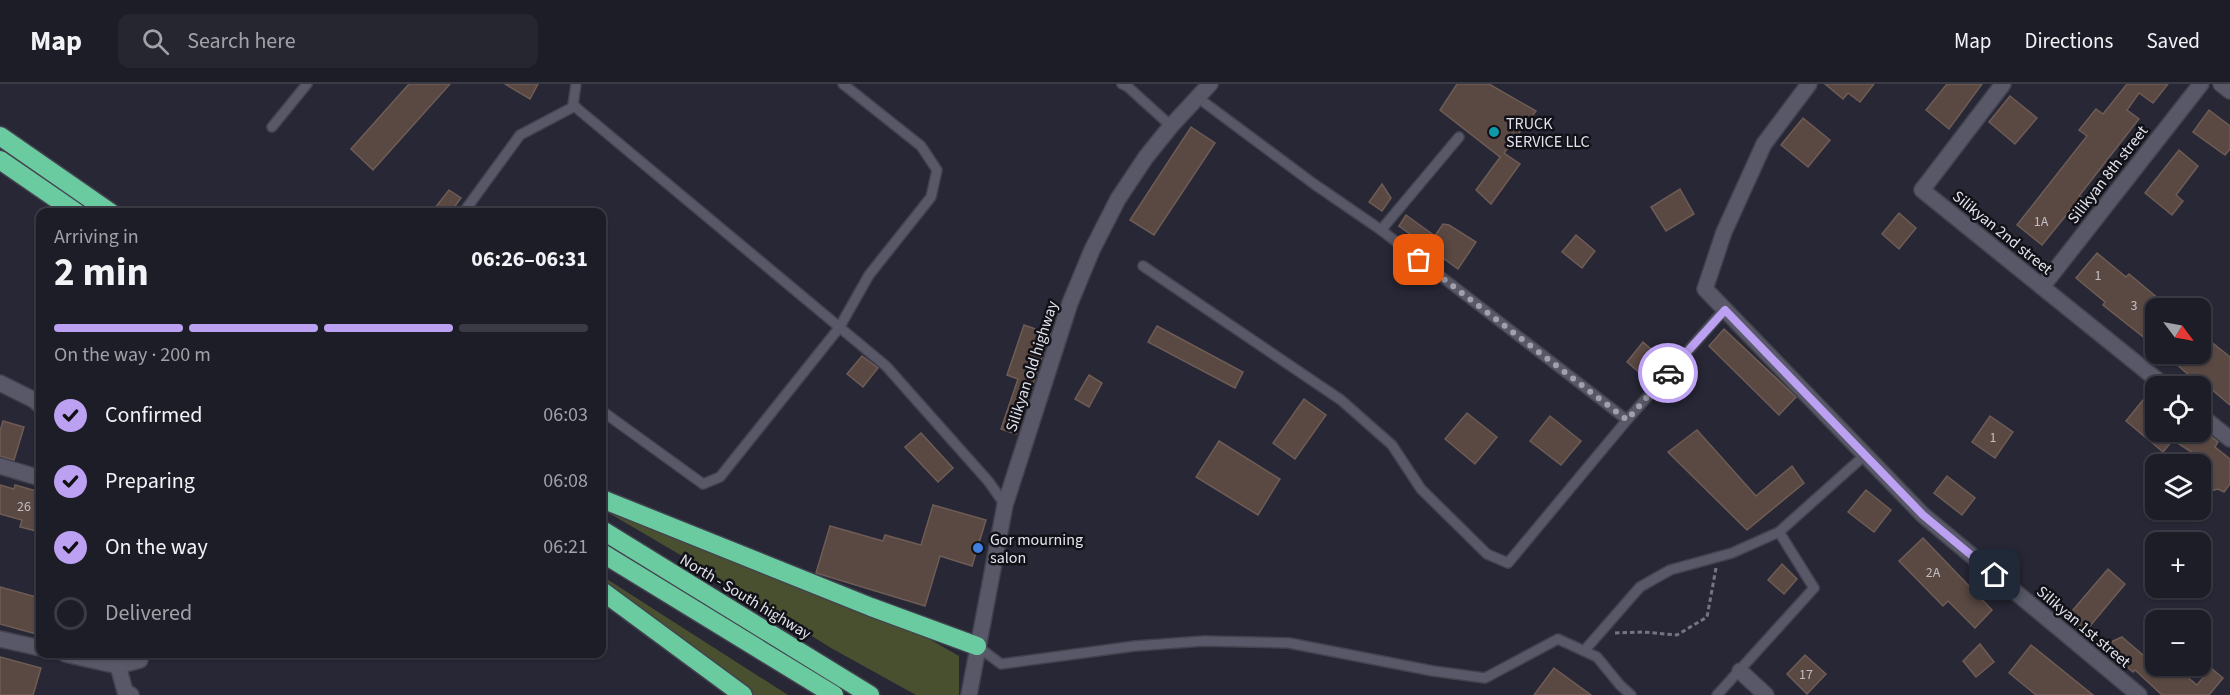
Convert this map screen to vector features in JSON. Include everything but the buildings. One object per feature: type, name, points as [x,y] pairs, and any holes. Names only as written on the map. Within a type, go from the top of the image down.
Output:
[{"type":"highway","points":[[0,136],[104,208]]},
{"type":"highway","points":[[0,160],[70,208]]},
{"type":"highway","points":[[606,501],[871,607],[977,646]]},
{"type":"highway","name":"North - South highway","points":[[606,532],[870,695]]},
{"type":"highway","points":[[606,555],[834,695]]},
{"type":"highway","points":[[606,594],[743,695]]},
{"type":"street","name":"Silikyan old highway","points":[[969,695],[1005,505],[1070,303],[1092,250],[1118,199],[1146,157],[1210,84]]},
{"type":"street","name":"Silikyan 1st street","points":[[1809,84],[1764,144],[1724,232],[1705,290],[1923,515],[2139,695]]},
{"type":"street","name":"Silikyan 2nd street","points":[[2003,84],[1922,190],[2152,376]]},
{"type":"street","name":"Silikyan 8th street","points":[[2042,287],[2201,84]]},
{"type":"street","points":[[2221,84],[2230,92]]},
{"type":"street","points":[[0,383],[36,402]]},
{"type":"street","points":[[2211,424],[2230,439]]},
{"type":"street","points":[[0,466],[36,477]]},
{"type":"street","points":[[0,639],[36,647]]},
{"type":"street","points":[[83,658],[118,666],[140,660]]},
{"type":"street","points":[[118,666],[125,690],[131,695]]},
{"type":"street","points":[[1740,671],[1766,695]]},
{"type":"lane","points":[[272,127],[307,84]]},
{"type":"lane","points":[[576,84],[573,105],[886,366],[989,482],[1005,505]]},
{"type":"lane","points":[[606,414],[703,484],[720,477],[839,328],[869,275],[931,197],[937,170],[921,146],[843,84]]},
{"type":"lane","points":[[1122,84],[1171,126]]},
{"type":"lane","points":[[1197,97],[1314,184],[1381,230],[1627,420]]},
{"type":"lane","points":[[467,208],[520,135],[575,106]]},
{"type":"lane","points":[[1381,230],[1459,138]]},
{"type":"lane","points":[[1143,266],[1341,400],[1392,445],[1421,489],[1487,554],[1508,563],[1627,420],[1725,310]]},
{"type":"lane","points":[[1584,651],[1640,586],[1670,570],[1732,553],[1779,532],[1865,455]]},
{"type":"lane","points":[[1717,695],[1814,588],[1779,532]]},
{"type":"lane","points":[[977,646],[1001,664],[1158,644],[1204,641],[1289,643],[1433,671],[1485,678],[1558,639],[1597,657],[1631,695]]},
{"type":"path","points":[[1599,634],[1677,635],[1707,617],[1716,568],[1713,558]]},
{"type":"green space","points":[[606,507],[652,529],[931,640],[959,656],[959,695],[916,695],[831,648],[606,511]]},
{"type":"green space","points":[[606,579],[788,695],[752,695],[606,587]]},
{"type":"way so far","points":[[1419,260],[1627,420],[1668,373]]},
{"type":"place","name":"TRUCK SERVICE LLC","points":[[1494,132]]},
{"type":"place","name":"Gor mourning salon","points":[[978,548]]},
{"type":"route","points":[[1668,373],[1725,310],[1923,515],[1995,575]]}]
